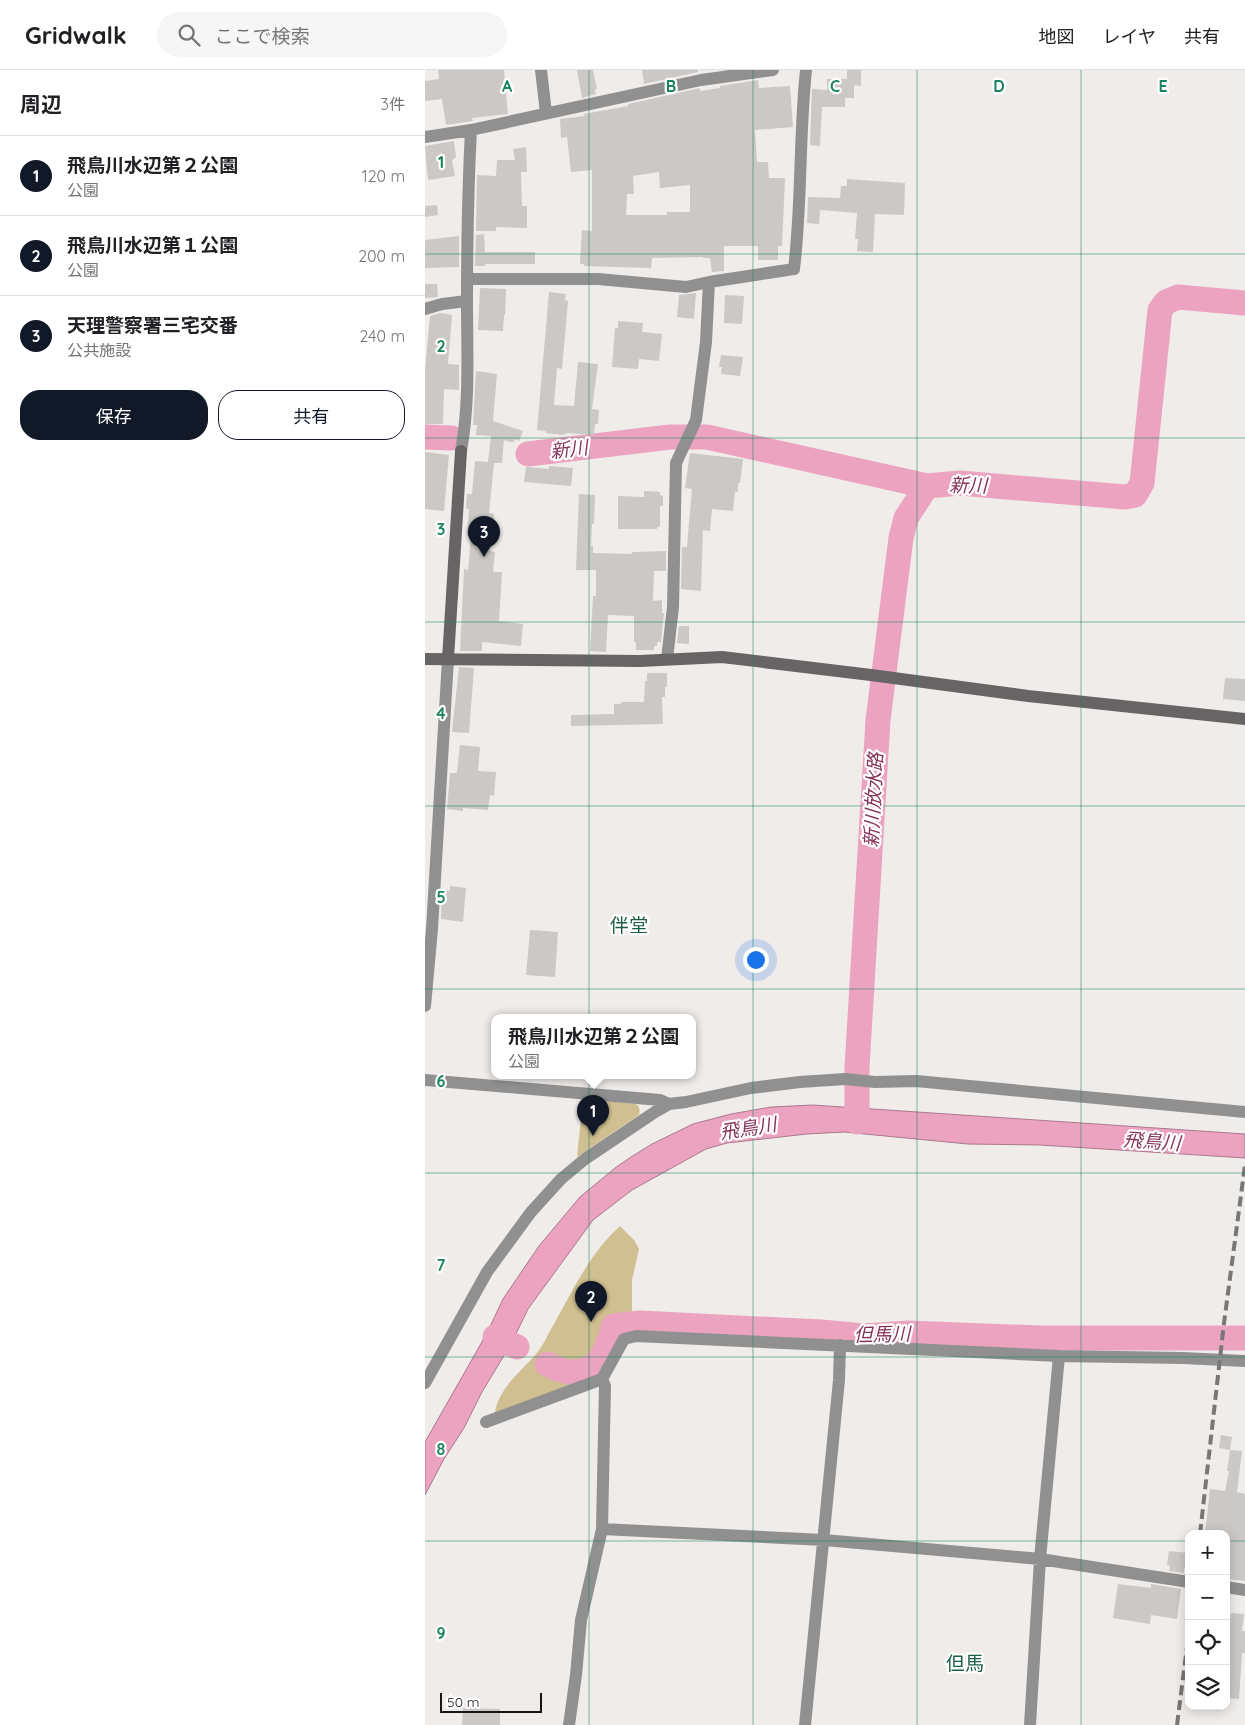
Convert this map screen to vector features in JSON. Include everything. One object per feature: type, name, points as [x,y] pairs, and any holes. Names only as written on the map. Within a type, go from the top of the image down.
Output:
[{"type":"street","points":[[541,70],[546,113]]},
{"type":"street","points":[[425,137],[471,130],[701,80],[773,70]]},
{"type":"street","points":[[468,279],[598,279],[685,287],[794,269],[805,70]]},
{"type":"street","points":[[425,1006],[431,858],[448,659],[461,451],[465,421],[468,343],[467,225],[471,130]]},
{"type":"street","points":[[667,659],[673,607],[676,463],[696,420],[706,342],[709,282]]},
{"type":"street","points":[[425,309],[442,304],[467,302]]},
{"type":"street","points":[[425,659],[640,662],[722,657],[871,674],[1028,696],[1245,719]]},
{"type":"street","points":[[425,1383],[487,1272],[537,1205],[561,1179],[585,1159],[669,1104],[751,1088],[845,1079],[875,1082],[916,1081],[1245,1112]]},
{"type":"street","points":[[425,1080],[572,1091],[660,1100],[669,1104]]},
{"type":"street","points":[[486,1422],[602,1379],[624,1338],[636,1336],[1059,1356],[1245,1361]]},
{"type":"street","points":[[805,1725],[839,1380],[840,1345]]},
{"type":"street","points":[[1030,1725],[1040,1559],[1059,1356]]},
{"type":"street","points":[[569,1725],[581,1620],[602,1529],[605,1386],[602,1379]]},
{"type":"street","points":[[602,1529],[823,1540],[1040,1559],[1185,1581]]},
{"type":"street","points":[[1230,1588],[1245,1590]]},
{"type":"shaded area","points":[[583,1099],[636,1104],[640,1112],[639,1115],[577,1157]]},
{"type":"shaded area","points":[[620,1226],[634,1240],[639,1249],[632,1280],[632,1312],[628,1319],[627,1329],[618,1337],[607,1359],[599,1369],[577,1383],[495,1413],[497,1404],[511,1380],[541,1347],[591,1260]]},
{"type":"water","name":"飛鳥川","points":[[813,1105],[1245,1134],[1245,1158],[1040,1145],[968,1144],[844,1132],[727,1143],[706,1149],[632,1190],[593,1220],[528,1309],[511,1344],[425,1495],[425,1442],[487,1333],[503,1299],[539,1246],[580,1197],[631,1157],[652,1144],[693,1124],[731,1114],[771,1107]]},
{"type":"building","points":[[438,70],[504,70],[508,114],[472,118],[473,121],[446,125],[442,99],[425,101],[425,81],[439,79]]},
{"type":"building","points":[[577,70],[593,70],[597,89],[595,89],[596,94],[582,98]]},
{"type":"building","points":[[642,70],[698,70],[698,72],[644,84]]},
{"type":"building","points":[[847,70],[861,70],[861,86],[854,85],[854,98],[845,98],[845,107],[822,107],[820,146],[810,145],[812,89],[827,90],[827,79],[847,79]]},
{"type":"building","points":[[758,80],[759,88],[790,86],[793,127],[755,130],[757,162],[768,162],[769,178],[785,178],[782,246],[778,246],[778,260],[758,260],[758,246],[724,246],[724,271],[712,272],[710,258],[703,257],[652,258],[651,268],[584,266],[584,264],[580,264],[582,230],[592,231],[592,170],[571,172],[567,137],[561,138],[560,119],[585,116],[584,114],[628,106],[628,104],[700,88],[700,91],[720,88],[720,86]],"holes":[[[659,172],[660,188],[690,185],[690,212],[667,212],[667,215],[626,215],[627,194],[634,194],[633,176]]]},
{"type":"building","points":[[454,141],[456,157],[452,160],[455,176],[428,180],[425,146]]},
{"type":"building","points":[[526,147],[527,172],[521,172],[522,206],[527,206],[527,228],[496,227],[496,231],[476,231],[477,175],[496,176],[497,160],[515,160],[513,149]]},
{"type":"building","points":[[847,179],[905,183],[904,215],[875,214],[873,252],[857,251],[858,239],[855,239],[857,213],[820,210],[819,224],[807,223],[808,197],[840,198],[841,186],[847,186]]},
{"type":"building","points":[[437,205],[438,215],[425,217],[425,206]]},
{"type":"building","points":[[484,234],[485,252],[535,252],[535,264],[485,264],[485,266],[475,266],[476,235]]},
{"type":"building","points":[[459,236],[459,267],[425,268],[425,240]]},
{"type":"building","points":[[425,284],[437,284],[438,297],[425,298]]},
{"type":"building","points":[[480,288],[506,289],[503,331],[478,330]]},
{"type":"building","points":[[549,292],[566,294],[565,300],[568,301],[562,369],[557,368],[554,405],[574,406],[578,362],[598,364],[592,409],[599,410],[598,424],[595,424],[594,435],[566,433],[562,435],[537,430]]},
{"type":"building","points":[[696,293],[694,319],[677,317],[679,295]]},
{"type":"building","points":[[725,295],[744,296],[742,324],[724,323]]},
{"type":"building","points":[[440,313],[452,315],[448,364],[459,365],[459,390],[444,389],[443,424],[425,424],[425,370],[430,316]]},
{"type":"building","points":[[618,321],[643,323],[642,332],[662,334],[659,361],[639,359],[638,369],[612,367],[615,328],[618,328]]},
{"type":"building","points":[[721,355],[743,357],[740,376],[721,374],[722,367],[719,367]]},
{"type":"building","points":[[476,371],[497,374],[493,421],[523,431],[519,441],[515,439],[514,442],[504,440],[502,463],[494,463],[489,513],[494,514],[490,551],[495,552],[493,572],[502,572],[499,621],[523,624],[521,646],[482,642],[482,651],[460,651],[464,569],[468,570],[471,537],[467,536],[469,509],[466,509],[467,494],[472,494],[475,461],[488,462],[491,436],[476,435],[477,425],[473,425]]},
{"type":"building","points":[[425,452],[449,455],[444,511],[425,509]]},
{"type":"building","points":[[690,453],[743,459],[738,492],[735,492],[733,511],[712,509],[710,531],[703,530],[701,591],[681,589],[682,547],[687,547],[692,489],[685,488]]},
{"type":"building","points":[[549,466],[573,468],[571,486],[524,482],[526,467],[549,469]]},
{"type":"building","points":[[644,491],[660,492],[660,495],[663,496],[663,506],[660,506],[660,527],[657,527],[657,529],[618,529],[618,496],[644,497]]},
{"type":"building","points":[[579,494],[595,495],[591,546],[593,546],[593,553],[632,554],[632,552],[666,551],[666,571],[654,571],[653,601],[662,600],[662,613],[664,613],[661,642],[657,642],[654,650],[636,650],[636,642],[634,642],[634,616],[608,615],[606,652],[590,651],[593,596],[596,596],[596,570],[576,570]]},
{"type":"building","points":[[679,626],[689,626],[689,644],[677,643]]},
{"type":"building","points":[[459,667],[474,668],[469,733],[452,732]]},
{"type":"building","points":[[647,673],[667,673],[665,697],[662,697],[663,724],[571,726],[571,715],[614,714],[614,704],[621,704],[621,702],[644,702]]},
{"type":"building","points":[[1225,678],[1245,679],[1245,701],[1223,699]]},
{"type":"building","points":[[460,745],[480,747],[478,771],[496,772],[494,796],[490,795],[488,810],[463,808],[463,811],[447,809],[450,773],[457,773]]},
{"type":"building","points":[[450,886],[466,888],[463,922],[441,919],[442,890],[450,891]]},
{"type":"building","points":[[530,930],[558,932],[555,977],[526,975]]},
{"type":"building","points":[[1221,1435],[1232,1437],[1230,1450],[1219,1448]]},
{"type":"building","points":[[1230,1450],[1242,1451],[1237,1492],[1245,1494],[1245,1581],[1230,1579],[1230,1530],[1205,1530],[1210,1489],[1225,1491],[1229,1471],[1227,1471]]},
{"type":"building","points":[[1169,1551],[1185,1553],[1184,1573],[1169,1571],[1170,1566],[1167,1565]]},
{"type":"building","points":[[1118,1584],[1151,1588],[1151,1584],[1181,1589],[1177,1619],[1151,1615],[1150,1624],[1113,1618]]},
{"type":"building","points":[[1231,1613],[1244,1614],[1242,1631],[1245,1631],[1245,1653],[1242,1653],[1239,1699],[1230,1698]]},
{"type":"building","points":[[463,1708],[500,1709],[500,1725],[462,1725]]},
{"type":"waterway","name":"新川","points":[[528,454],[670,437],[707,437],[927,486],[960,483],[1125,497],[1135,495],[1142,483],[1160,310],[1166,302],[1178,297],[1245,303]]},
{"type":"waterway","name":"新川","points":[[425,437],[451,438]]},
{"type":"waterway","name":"新川放水路","points":[[857,1122],[857,1067],[878,720],[901,538],[906,518],[927,486]]},
{"type":"waterway","name":"但馬川","points":[[547,1364],[568,1372],[588,1369],[602,1356],[614,1326],[640,1323],[821,1332],[864,1336],[908,1333],[1039,1338],[1245,1338]]},
{"type":"waterway","name":"但馬川","points":[[495,1337],[517,1347]]},
{"type":"railway","points":[[1200,1530],[1224,1323],[1245,1165]]},
{"type":"railway","points":[[1177,1725],[1185,1662]]},
{"type":"place","name":"天理警察署三宅交番","points":[[484,557]]},
{"type":"place","name":"飛鳥川水辺第２公園","points":[[593,1136]]},
{"type":"place","name":"飛鳥川水辺第１公園","points":[[591,1322]]},
{"type":"district","name":"伴堂","points":[[629,925]]},
{"type":"district","name":"但馬","points":[[965,1663]]}]
